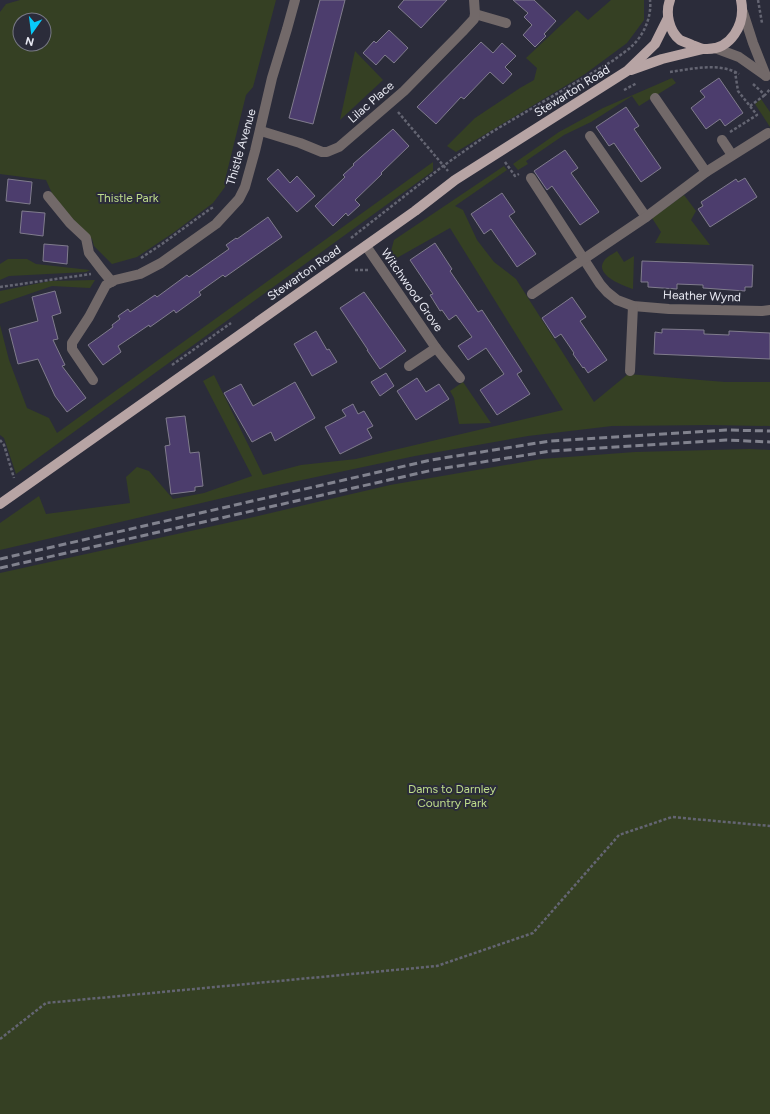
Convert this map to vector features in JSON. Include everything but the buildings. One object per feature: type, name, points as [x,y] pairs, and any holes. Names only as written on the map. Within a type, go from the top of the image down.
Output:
[{"type":"main road","name":"Stewarton Road","points":[[669,0],[668,18],[672,30],[680,40],[703,49]]},
{"type":"main road","name":"Stewarton Road","points":[[627,71],[662,59],[703,49],[715,48],[726,43],[735,35],[741,24],[743,12],[741,0]]},
{"type":"main road","name":"Stewarton Road","points":[[0,504],[366,246],[455,180],[627,71],[655,44],[668,18]]},
{"type":"street","name":"Thistle Avenue","points":[[112,282],[140,274],[161,263],[216,224],[239,200],[245,187],[261,131],[272,78],[295,0]]},
{"type":"street","points":[[474,0],[475,14],[506,23]]},
{"type":"street","points":[[743,12],[753,43],[768,79]]},
{"type":"street","name":"Lilac Place","points":[[261,131],[300,143],[322,152],[327,152],[339,147],[404,91],[474,19],[475,14]]},
{"type":"street","points":[[715,48],[739,57],[768,79]]},
{"type":"street","points":[[656,98],[706,172]]},
{"type":"street","points":[[532,294],[646,217],[706,172],[768,133]]},
{"type":"street","points":[[590,136],[646,217]]},
{"type":"street","points":[[722,140],[732,155]]},
{"type":"street","name":"Heather Wynd","points":[[530,178],[607,292],[617,300],[633,306],[669,309],[770,310]]},
{"type":"street","points":[[48,196],[70,223],[86,238],[89,253],[112,282],[106,285],[89,317],[72,343],[72,349],[93,380]]},
{"type":"street","name":"Witchwood Grove","points":[[366,246],[436,348],[460,378]]},
{"type":"street","points":[[630,371],[633,306]]},
{"type":"street","name":"Witchwood Grove","points":[[409,366],[436,348]]},
{"type":"path","points":[[351,239],[443,166],[490,133],[614,60],[633,46],[644,30],[650,0]]},
{"type":"path","points":[[758,0],[762,26]]},
{"type":"path","points":[[665,72],[716,67],[735,72],[740,75]]},
{"type":"path","points":[[722,140],[723,137],[757,115],[738,91],[735,72]]},
{"type":"path","points":[[622,91],[642,80]]},
{"type":"path","points":[[750,81],[764,94]]},
{"type":"path","points":[[750,106],[770,89]]},
{"type":"path","points":[[390,103],[455,180]]},
{"type":"path","points":[[510,158],[505,162],[515,176],[526,170],[530,178]]},
{"type":"path","points":[[136,260],[215,207]]},
{"type":"path","points":[[0,287],[89,275],[102,270]]},
{"type":"path","points":[[169,367],[233,322]]},
{"type":"path","points":[[0,440],[4,445],[14,478]]},
{"type":"path","points":[[9,481],[20,473]]},
{"type":"path","points":[[0,1039],[46,1003],[437,966],[533,933],[619,835],[672,817],[770,826]]},
{"type":"green space","name":"Thistle Park","points":[[20,0],[276,0],[253,87],[246,95],[226,176],[225,187],[213,203],[173,233],[137,257],[112,264],[94,246],[92,239],[55,200],[46,180],[0,174],[0,12],[6,4]]},
{"type":"green space","points":[[611,0],[644,0],[644,20],[627,43],[585,74],[456,152],[447,146],[475,118],[534,80],[537,68],[526,58],[577,10],[588,20]]},
{"type":"green space","points":[[355,51],[383,80],[340,120]]},
{"type":"green space","points":[[672,78],[676,83],[639,106],[632,96],[591,122],[564,135],[526,161],[528,164],[518,170],[513,164],[559,132],[603,108]]},
{"type":"green space","points":[[761,99],[770,112],[770,127],[755,104]]},
{"type":"green space","points":[[433,162],[433,171],[16,474],[4,438],[0,435],[0,325],[9,360],[27,408],[49,418],[57,433]]},
{"type":"green space","points":[[504,166],[507,170],[455,206],[463,210],[477,240],[494,262],[516,279],[594,402],[628,374],[725,382],[770,382],[770,426],[612,426],[528,436],[415,456],[283,484],[0,550],[0,523],[39,496],[46,514],[130,503],[126,477],[137,467],[149,471],[173,499],[204,493],[252,476],[203,381],[214,375],[263,475],[301,465],[356,459],[563,410],[450,228],[395,259],[391,251],[394,240]]},
{"type":"green space","points":[[684,195],[696,211],[691,220],[710,245],[655,243],[661,232],[652,218]]},
{"type":"green space","points":[[617,251],[624,262],[634,256],[633,289],[611,279],[603,271],[602,266],[605,260]]},
{"type":"green space","points":[[8,259],[27,259],[36,264],[90,270],[86,272],[9,276],[0,280],[0,264]]},
{"type":"green space","points":[[95,280],[90,288],[52,286],[0,304],[0,291],[50,281]]},
{"type":"green space","points":[[463,382],[491,423],[459,424],[454,398],[450,391]]},
{"type":"green space","name":"Dams to Darnley Country Park","points":[[749,449],[770,450],[770,1114],[0,1114],[0,573],[245,519],[390,485],[541,459],[635,452]]},
{"type":"railway","points":[[0,559],[431,460],[550,441],[726,430],[770,431]]},
{"type":"railway","points":[[0,568],[433,470],[551,451],[726,440],[770,442]]}]
